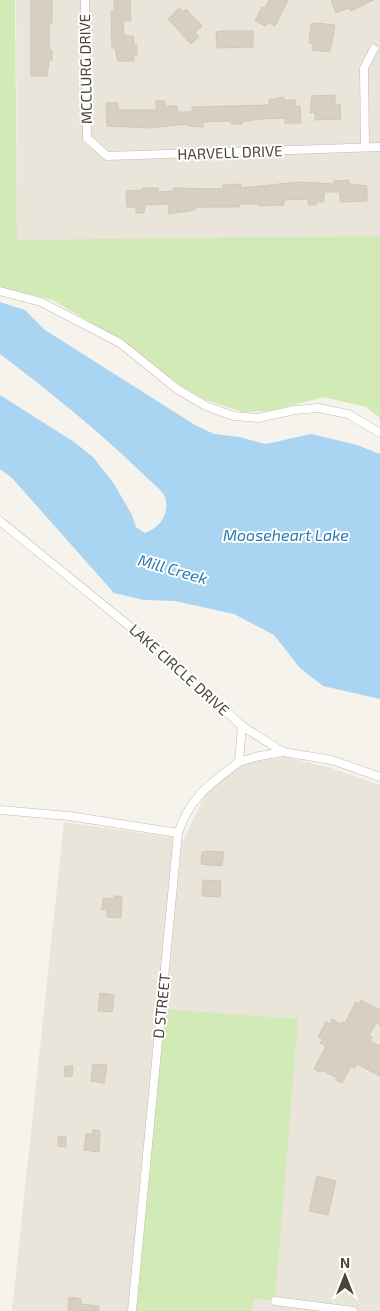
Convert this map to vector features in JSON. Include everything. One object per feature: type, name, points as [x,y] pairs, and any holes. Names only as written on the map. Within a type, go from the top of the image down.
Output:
[{"type":"street","name":"MCCLURG DRIVE","points":[[85,0],[87,138]]},
{"type":"street","points":[[365,147],[364,68],[374,49]]},
{"type":"street","name":"HARVELL DRIVE","points":[[87,138],[107,156],[380,147]]},
{"type":"street","points":[[0,291],[41,302],[120,343],[177,389],[215,409],[234,416],[258,418],[295,410],[318,408],[348,414],[380,432]]},
{"type":"street","name":"LAKE CIRCLE DRIVE","points":[[0,520],[176,664],[242,726],[283,752],[332,760],[380,777]]},
{"type":"street","points":[[242,726],[239,762],[283,752]]},
{"type":"street","name":"D STREET","points":[[132,1311],[178,832],[183,816],[202,790],[239,762]]},
{"type":"street","points":[[0,810],[69,816],[178,832]]},
{"type":"street","points":[[276,1301],[354,1311]]},
{"type":"shaded area","points":[[16,0],[380,0],[380,236],[17,241]]},
{"type":"shaded area","points":[[286,757],[331,768],[380,785],[380,1311],[12,1311],[64,822],[184,839],[206,793],[246,762]]},
{"type":"green space","points":[[0,0],[15,0],[17,240],[380,236],[380,418],[366,407],[323,397],[271,411],[242,412],[206,400],[171,380],[116,337],[52,300],[0,287]]},
{"type":"green space","points":[[161,1009],[298,1019],[275,1301],[254,1298],[252,1311],[132,1311]]},
{"type":"water","name":"Mooseheart Lake","points":[[0,302],[25,310],[45,330],[195,425],[214,434],[239,437],[266,444],[311,434],[357,445],[380,454],[380,699],[323,686],[300,668],[274,635],[234,614],[175,601],[144,600],[114,593],[12,478],[0,469],[0,395],[74,442],[93,457],[114,484],[132,515],[136,527],[145,533],[159,524],[165,515],[165,497],[156,486],[92,427],[0,354]]},
{"type":"building","points":[[31,0],[52,0],[52,23],[49,23],[49,49],[52,50],[52,60],[49,60],[47,76],[31,76]]},
{"type":"building","points":[[114,0],[130,0],[131,21],[123,21],[124,36],[133,36],[134,45],[137,45],[137,55],[134,55],[134,61],[118,61],[115,48],[112,48],[111,11],[114,11]]},
{"type":"building","points":[[269,0],[288,0],[275,26],[268,22],[266,26],[255,21],[262,7],[265,8]]},
{"type":"building","points":[[331,0],[374,0],[351,11],[349,8],[336,13]]},
{"type":"building","points":[[179,8],[183,12],[186,9],[202,26],[195,32],[199,37],[191,44],[168,19]]},
{"type":"building","points":[[311,24],[335,25],[330,52],[312,50],[313,43],[309,43]]},
{"type":"building","points":[[253,31],[253,47],[217,48],[216,32]]},
{"type":"building","points":[[335,95],[335,105],[340,104],[341,119],[315,120],[315,112],[310,113],[312,96]]},
{"type":"building","points":[[284,97],[284,100],[295,100],[296,107],[300,106],[301,123],[285,123],[285,118],[259,119],[242,122],[242,124],[231,124],[231,121],[203,122],[203,127],[188,126],[188,124],[148,128],[107,126],[106,103],[118,103],[118,110],[156,110],[156,101],[165,101],[165,106],[177,106],[177,112],[192,112],[192,107],[269,105],[269,100]]},
{"type":"building","points":[[349,180],[349,184],[367,186],[367,201],[340,202],[340,192],[324,192],[324,202],[316,202],[316,205],[308,205],[308,199],[284,200],[284,205],[259,206],[259,204],[241,204],[239,207],[201,207],[195,208],[195,210],[169,214],[168,204],[145,205],[144,213],[136,213],[136,207],[127,207],[126,191],[143,190],[143,188],[158,188],[158,192],[174,191],[173,188],[223,189],[223,185],[241,184],[241,188],[298,182],[334,184],[334,181]]},
{"type":"building","points":[[202,852],[224,852],[222,866],[201,864]]},
{"type":"building","points":[[203,880],[221,881],[220,897],[202,896]]},
{"type":"building","points":[[114,896],[122,896],[121,918],[107,917],[107,910],[102,910],[103,898],[114,899]]},
{"type":"building","points":[[100,993],[114,995],[112,1012],[98,1011]]},
{"type":"building","points":[[361,1000],[380,1010],[380,1025],[376,1023],[369,1036],[372,1037],[370,1041],[380,1046],[380,1076],[357,1064],[355,1068],[351,1066],[342,1083],[322,1070],[320,1072],[314,1069],[326,1046],[320,1043],[323,1039],[318,1037],[326,1022],[330,1024],[332,1019],[341,1024],[345,1023],[356,1002],[359,1004]]},
{"type":"building","points":[[93,1064],[107,1065],[104,1083],[91,1081]]},
{"type":"building","points":[[65,1066],[73,1066],[72,1077],[64,1076]]},
{"type":"building","points":[[93,1130],[100,1131],[99,1152],[84,1150],[86,1134],[92,1134]]},
{"type":"building","points":[[58,1136],[66,1137],[66,1147],[58,1146]]},
{"type":"building","points":[[317,1176],[336,1181],[328,1215],[309,1211]]},
{"type":"building","points":[[69,1297],[81,1299],[81,1304],[99,1306],[99,1311],[68,1310]]},
{"type":"water label","name":"Mill Creek","points":[[173,569]]}]
